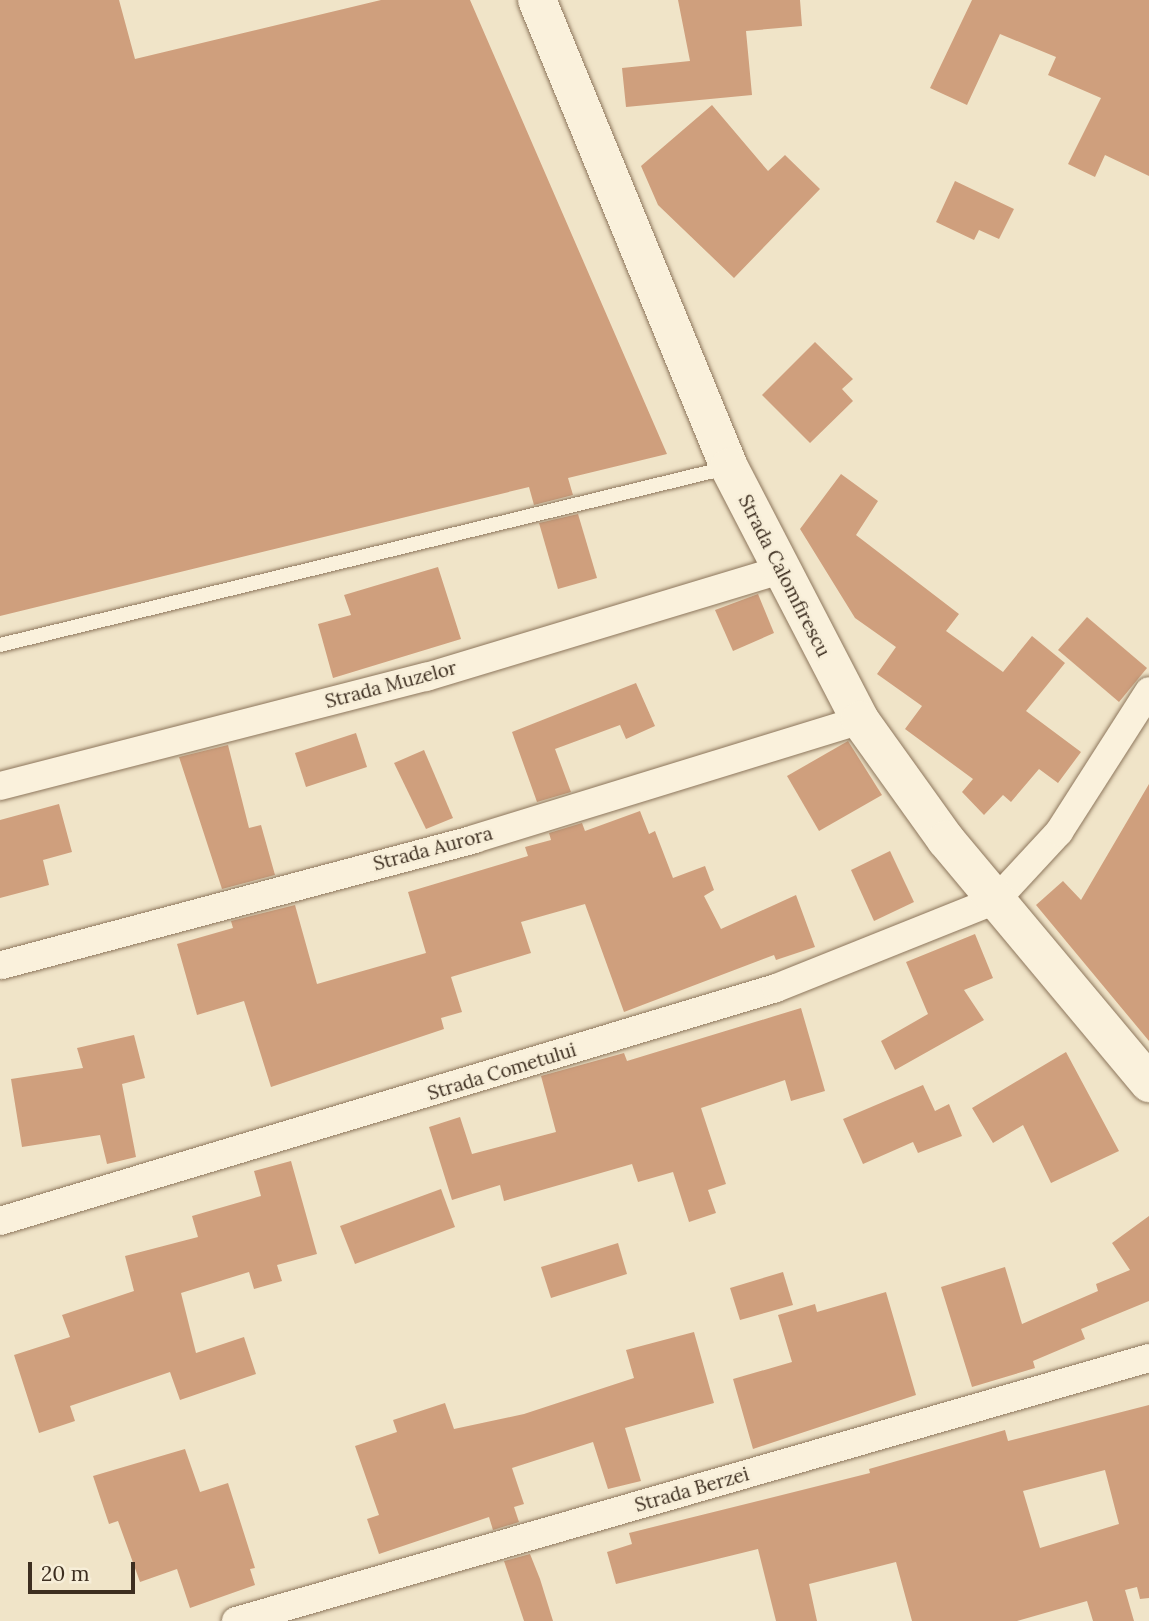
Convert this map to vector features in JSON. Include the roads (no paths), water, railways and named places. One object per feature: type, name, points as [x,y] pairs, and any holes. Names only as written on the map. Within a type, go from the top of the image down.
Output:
[{"type":"main road","name":"Strada Calomfirescu","points":[[537,0],[729,467],[778,570],[860,720],[996,900],[1149,1083]]},
{"type":"street","name":"Strada Muzelor","points":[[0,786],[426,677],[778,570]]},
{"type":"street","points":[[996,900],[1059,832],[1149,691]]},
{"type":"street","name":"Strada Aurora","points":[[2,965],[474,839],[860,720]]},
{"type":"street","name":"Strada Cometului","points":[[0,1221],[776,988],[996,900]]},
{"type":"street","name":"Strada Berzei","points":[[236,1621],[1149,1358]]},
{"type":"lane","points":[[0,645],[729,467]]}]
